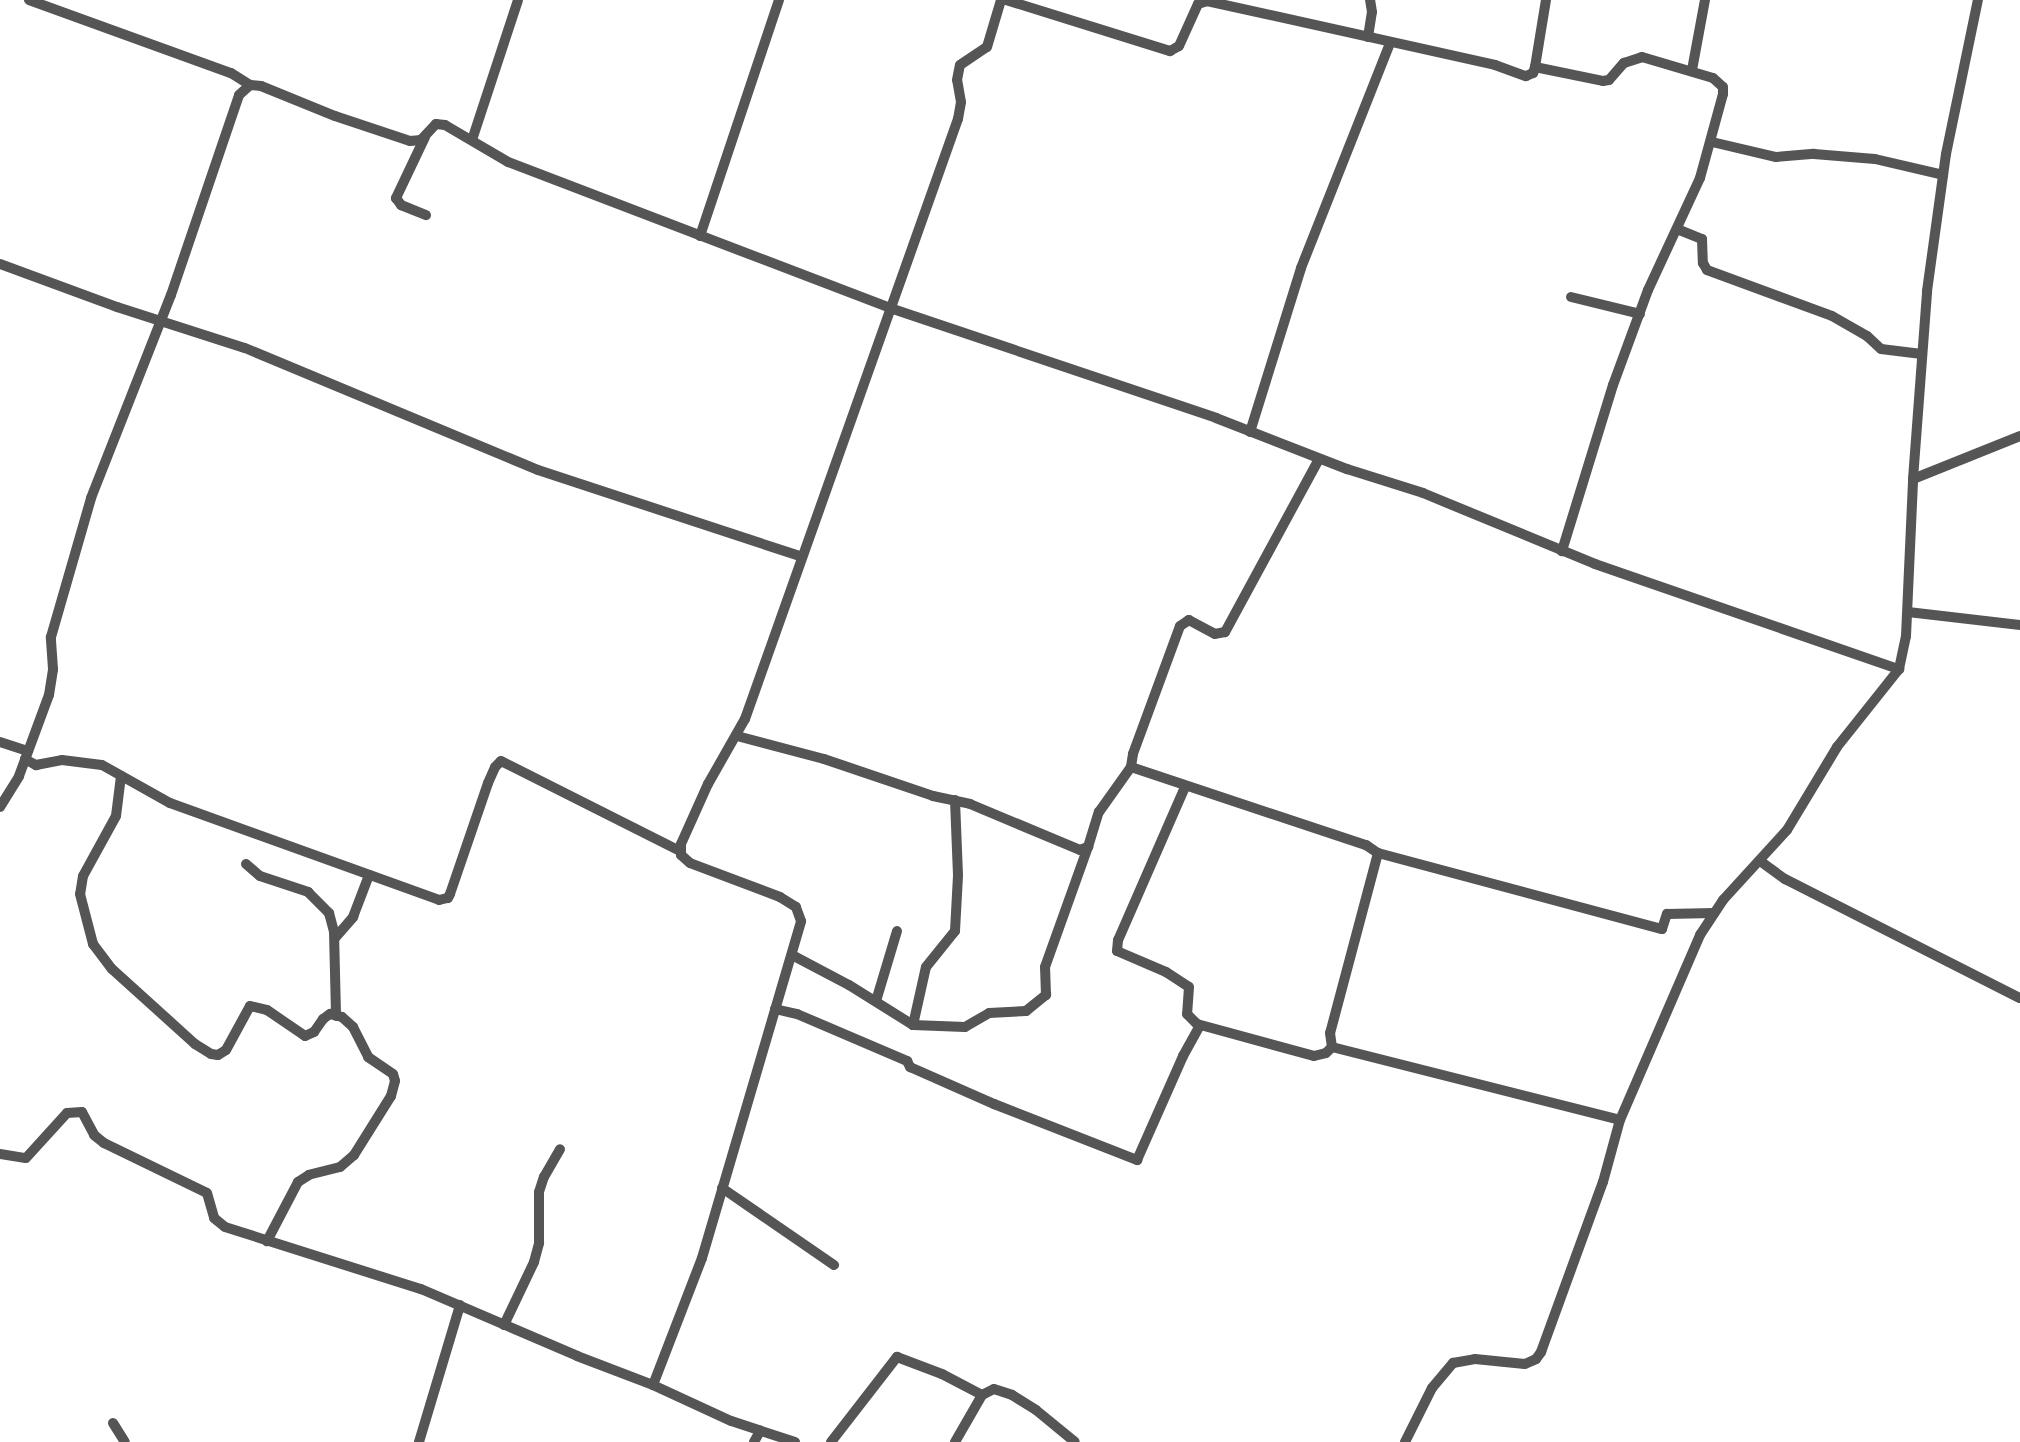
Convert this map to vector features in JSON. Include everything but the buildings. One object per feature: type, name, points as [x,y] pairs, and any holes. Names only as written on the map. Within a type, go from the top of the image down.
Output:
[{"type":"street","points":[[29,0],[231,73],[250,85],[261,86],[403,139],[416,141],[425,138]]},
{"type":"street","points":[[472,140],[518,0]]},
{"type":"street","points":[[700,236],[779,0]]},
{"type":"street","points":[[680,850],[708,784],[737,737],[802,557],[958,119],[961,102],[957,80],[960,65],[987,47],[1003,0],[1170,51],[1179,46],[1198,4],[1207,1],[1495,65],[1526,76],[1533,74],[1546,0]]},
{"type":"street","points":[[1368,37],[1372,12],[1370,0]]},
{"type":"street","points":[[1692,70],[1705,0]]},
{"type":"street","points":[[1405,1442],[1432,1388],[1452,1363],[1475,1359],[1525,1364],[1541,1352],[1603,1182],[1620,1120],[1693,949],[1714,913],[1801,811],[1837,747],[1899,669],[1908,612],[1913,479],[1927,290],[1943,175],[1978,0]]},
{"type":"street","points":[[1250,432],[1297,280],[1390,43]]},
{"type":"street","points":[[1535,66],[1602,81],[1609,80],[1629,60],[1642,57],[1692,70],[1713,78],[1723,87],[1712,142],[1609,396],[1562,551]]},
{"type":"street","points":[[0,807],[27,755],[51,686],[51,637],[71,558],[94,488],[161,320],[236,102],[242,90],[250,85]]},
{"type":"street","points":[[426,215],[401,205],[396,198],[425,138],[440,124],[509,162],[890,308],[1423,493],[1562,551],[1899,669]]},
{"type":"street","points":[[1712,142],[1776,157],[1814,154],[1875,159],[1943,175]]},
{"type":"street","points":[[1677,229],[1702,239],[1703,263],[1707,270],[1832,316],[1867,336],[1881,349],[1922,354]]},
{"type":"street","points":[[0,264],[245,348],[519,463],[802,557]]},
{"type":"street","points":[[1571,297],[1640,314]]},
{"type":"street","points":[[1913,479],[2020,436]]},
{"type":"street","points":[[792,955],[876,1001],[913,1025],[965,1027],[989,1013],[1026,1011],[1041,1000],[1046,990],[1045,967],[1098,813],[1131,767],[1130,761],[1180,626],[1189,620],[1215,635],[1224,632],[1320,459]]},
{"type":"street","points":[[1908,612],[2020,625]]},
{"type":"street","points":[[737,737],[824,759],[922,792],[976,805],[1066,846],[1080,850],[1088,847]]},
{"type":"street","points":[[0,742],[27,755],[36,765],[62,760],[88,761],[170,803],[439,900],[448,898],[488,782],[502,761],[680,850],[683,858],[690,863],[780,897],[796,907],[801,921],[792,955],[692,1288],[653,1385]]},
{"type":"street","points":[[1131,767],[1366,845],[1378,853],[1661,929],[1667,914],[1714,913]]},
{"type":"street","points":[[121,776],[116,816],[83,876],[80,894],[93,944],[112,969],[188,1038],[211,1054],[223,1054],[245,1013],[254,1005],[305,1036],[314,1032],[327,1016],[336,1016],[353,1027],[368,1057],[393,1074],[394,1089],[350,1160],[340,1167],[309,1175],[298,1182],[267,1241]]},
{"type":"street","points":[[1185,787],[1116,947],[1120,953],[1166,972],[1189,988],[1187,1014],[1200,1025],[1314,1056],[1320,1056],[1332,1047]]},
{"type":"street","points":[[913,1025],[926,967],[955,931],[958,876],[955,800]]},
{"type":"street","points":[[1332,1047],[1330,1033],[1374,879],[1378,853]]},
{"type":"street","points":[[1760,861],[1785,879],[2020,998]]},
{"type":"street","points":[[246,864],[260,876],[297,887],[317,898],[329,913],[335,938],[336,1016]]},
{"type":"street","points":[[335,938],[353,918],[369,875]]},
{"type":"street","points":[[876,1001],[897,931]]},
{"type":"street","points":[[775,1009],[797,1014],[907,1061],[911,1067],[994,1104],[1137,1160],[1200,1025]]},
{"type":"street","points":[[1332,1047],[1620,1120]]},
{"type":"street","points":[[0,1154],[26,1158],[67,1113],[82,1112],[98,1139],[203,1190],[210,1197],[218,1222],[267,1241],[394,1280],[460,1305],[760,1431],[795,1442]]},
{"type":"street","points":[[504,1325],[534,1262],[539,1243],[539,1192],[560,1149]]},
{"type":"street","points":[[722,1188],[834,1265]]},
{"type":"street","points":[[419,1442],[460,1305]]},
{"type":"street","points":[[831,1442],[897,1357],[942,1374],[982,1395]]},
{"type":"street","points":[[955,1442],[982,1395],[994,1389],[1012,1395],[1036,1410],[1075,1442]]},
{"type":"street","points":[[113,1423],[125,1442]]},
{"type":"street","points":[[754,1442],[760,1431]]}]
